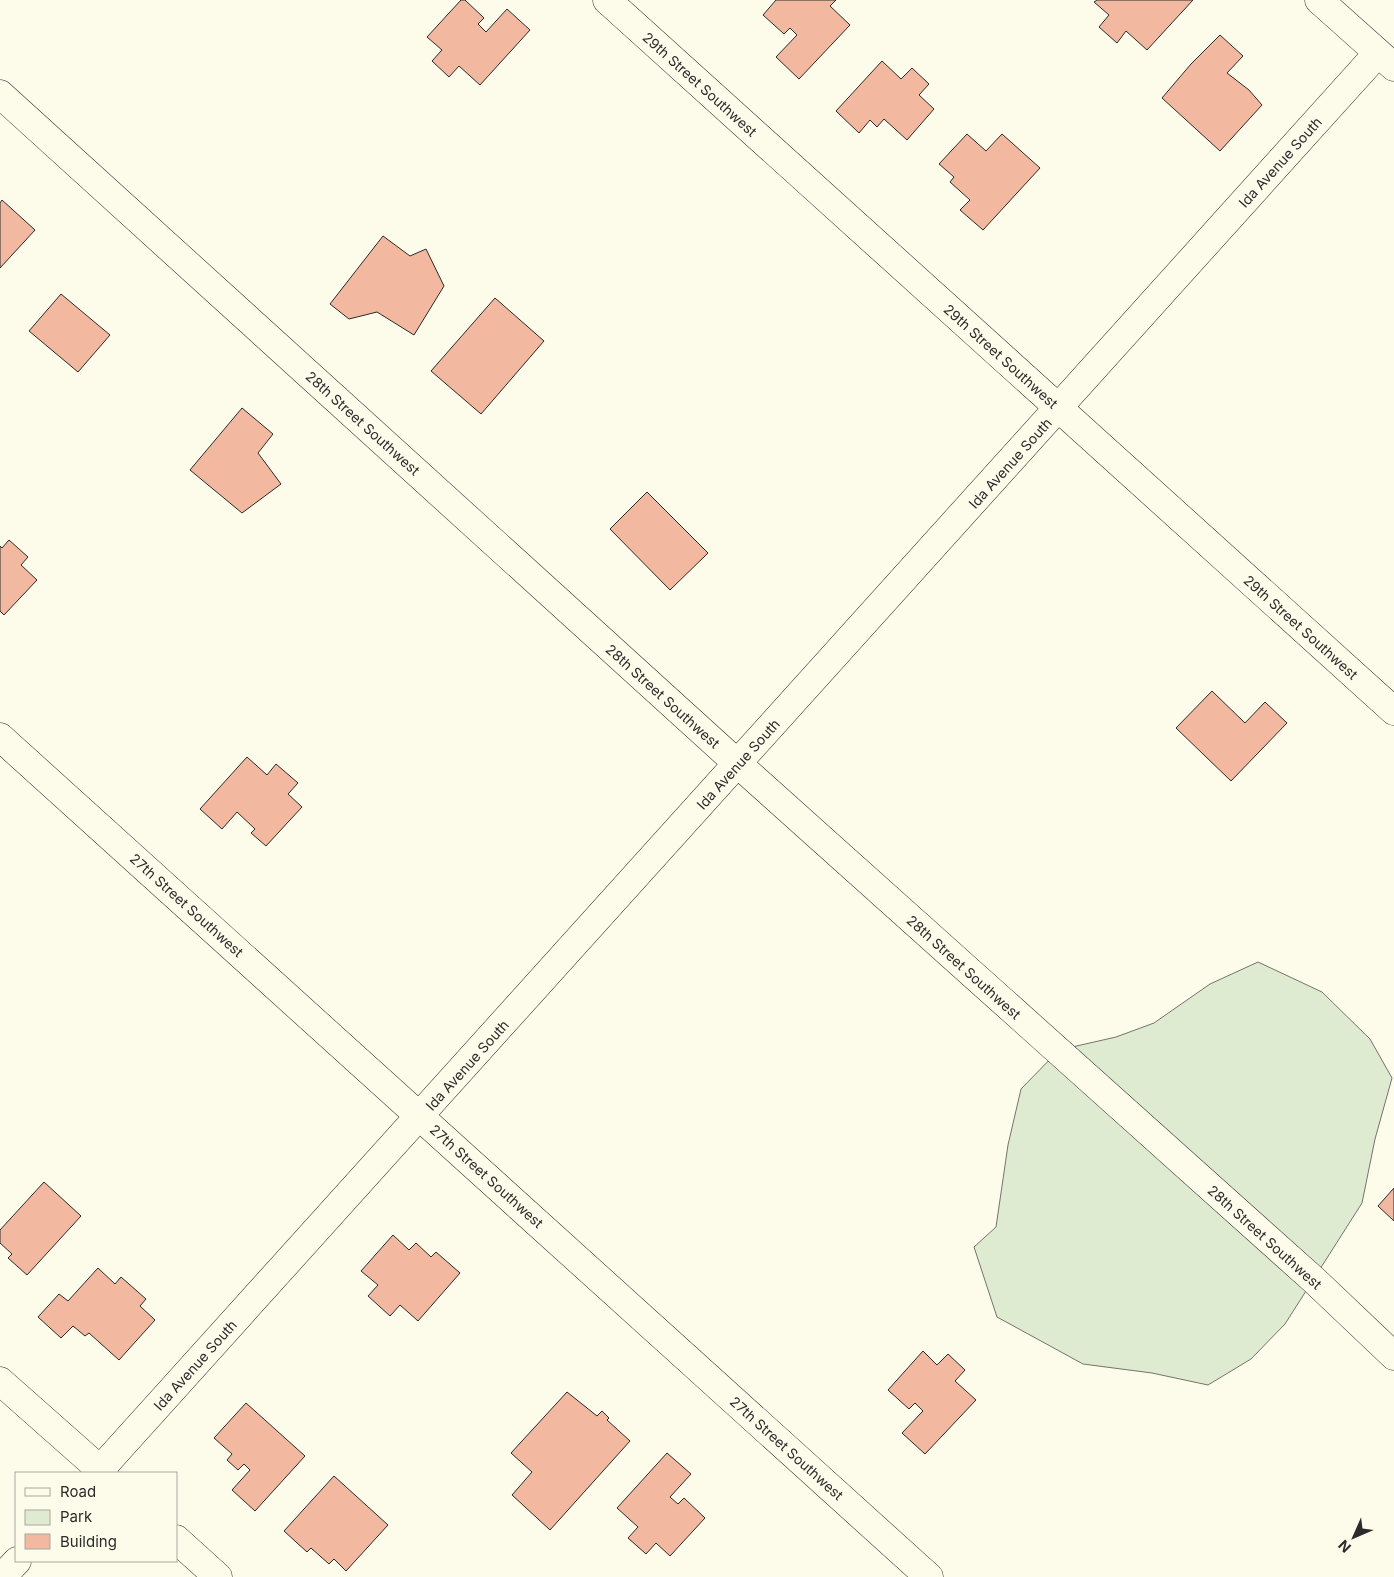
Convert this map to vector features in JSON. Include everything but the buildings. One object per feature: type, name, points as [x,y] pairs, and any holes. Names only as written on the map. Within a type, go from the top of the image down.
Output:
[{"type":"street","name":"29th Street Southwest","points":[[607,0],[1394,711]]},
{"type":"street","points":[[1319,0],[1386,60]]},
{"type":"street","name":"Ida Avenue South","points":[[100,1472],[1059,409],[1386,60]]},
{"type":"street","name":"28th Street Southwest","points":[[0,94],[738,764],[1315,1281],[1394,1356]]},
{"type":"street","name":"27th Street Southwest","points":[[0,736],[929,1577]]},
{"type":"street","points":[[0,1380],[100,1472]]},
{"type":"street","points":[[178,1541],[218,1577]]},
{"type":"street","points":[[2,1577],[16,1562]]},
{"type":"green space","points":[[1258,962],[1322,992],[1370,1039],[1392,1078],[1375,1139],[1362,1203],[1285,1324],[1251,1359],[1208,1385],[1152,1373],[1083,1364],[997,1317],[974,1247],[996,1227],[1008,1145],[1021,1089],[1059,1050],[1116,1037],[1154,1023],[1210,984]]}]
